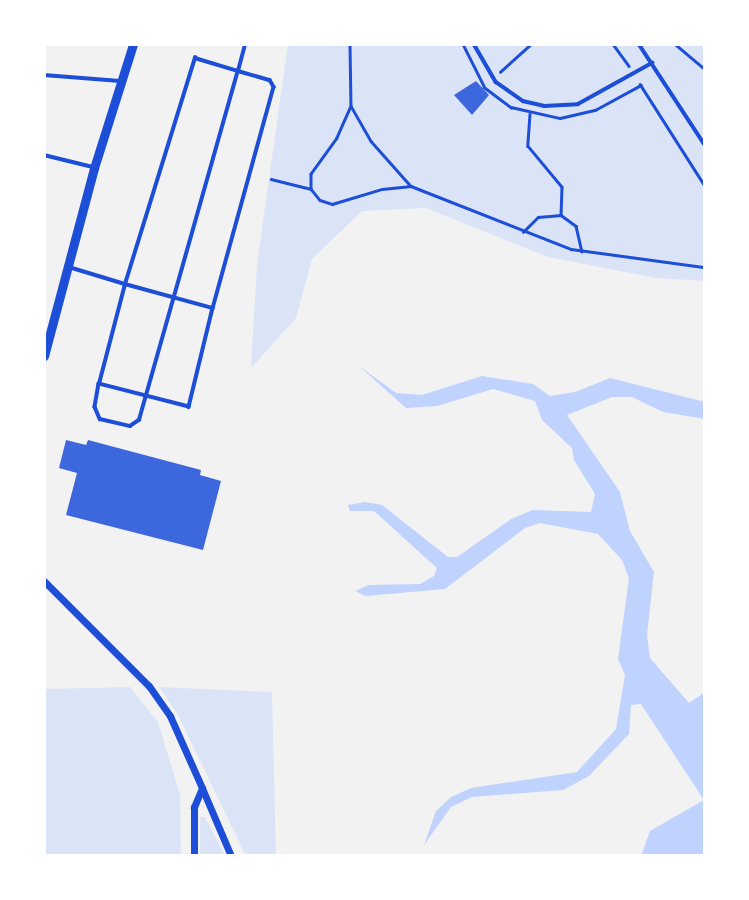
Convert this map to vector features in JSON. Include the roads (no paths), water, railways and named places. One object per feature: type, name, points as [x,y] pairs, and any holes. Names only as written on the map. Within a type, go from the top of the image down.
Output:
[{"type":"street","points":[[44,356],[94,168],[134,44]]},
{"type":"street","points":[[44,581],[149,686],[170,716],[231,856]]},
{"type":"street","points":[[194,856],[194,807],[202,788]]},
{"type":"lane","points":[[99,384],[144,396],[189,407],[213,308],[274,87],[270,80],[238,71],[195,58],[125,284],[99,384],[94,407],[100,419],[130,426],[139,419],[144,396],[170,296],[238,71],[245,44]]},
{"type":"lane","points":[[474,44],[496,82],[523,101],[544,106],[578,104],[652,63]]},
{"type":"lane","points":[[639,44],[705,145]]},
{"type":"lane","points":[[44,75],[120,81]]},
{"type":"lane","points":[[44,155],[94,168]]},
{"type":"lane","points":[[67,267],[213,308]]},
{"type":"water","points":[[359,366],[396,393],[422,395],[482,376],[533,384],[550,396],[575,392],[610,378],[705,402],[705,419],[663,412],[632,397],[612,397],[567,415],[620,492],[630,531],[654,572],[647,635],[650,658],[689,703],[705,692],[705,856],[641,856],[650,831],[704,800],[641,704],[631,705],[629,734],[589,776],[563,790],[472,797],[451,807],[424,845],[436,811],[451,797],[471,788],[577,772],[616,729],[625,675],[618,659],[629,578],[622,560],[598,534],[540,523],[525,528],[445,589],[366,596],[355,591],[369,585],[420,584],[434,576],[437,568],[374,511],[350,511],[348,505],[365,502],[382,505],[448,557],[457,557],[511,519],[533,510],[591,512],[595,494],[574,460],[572,448],[542,420],[535,401],[493,389],[437,406],[406,408]]}]
